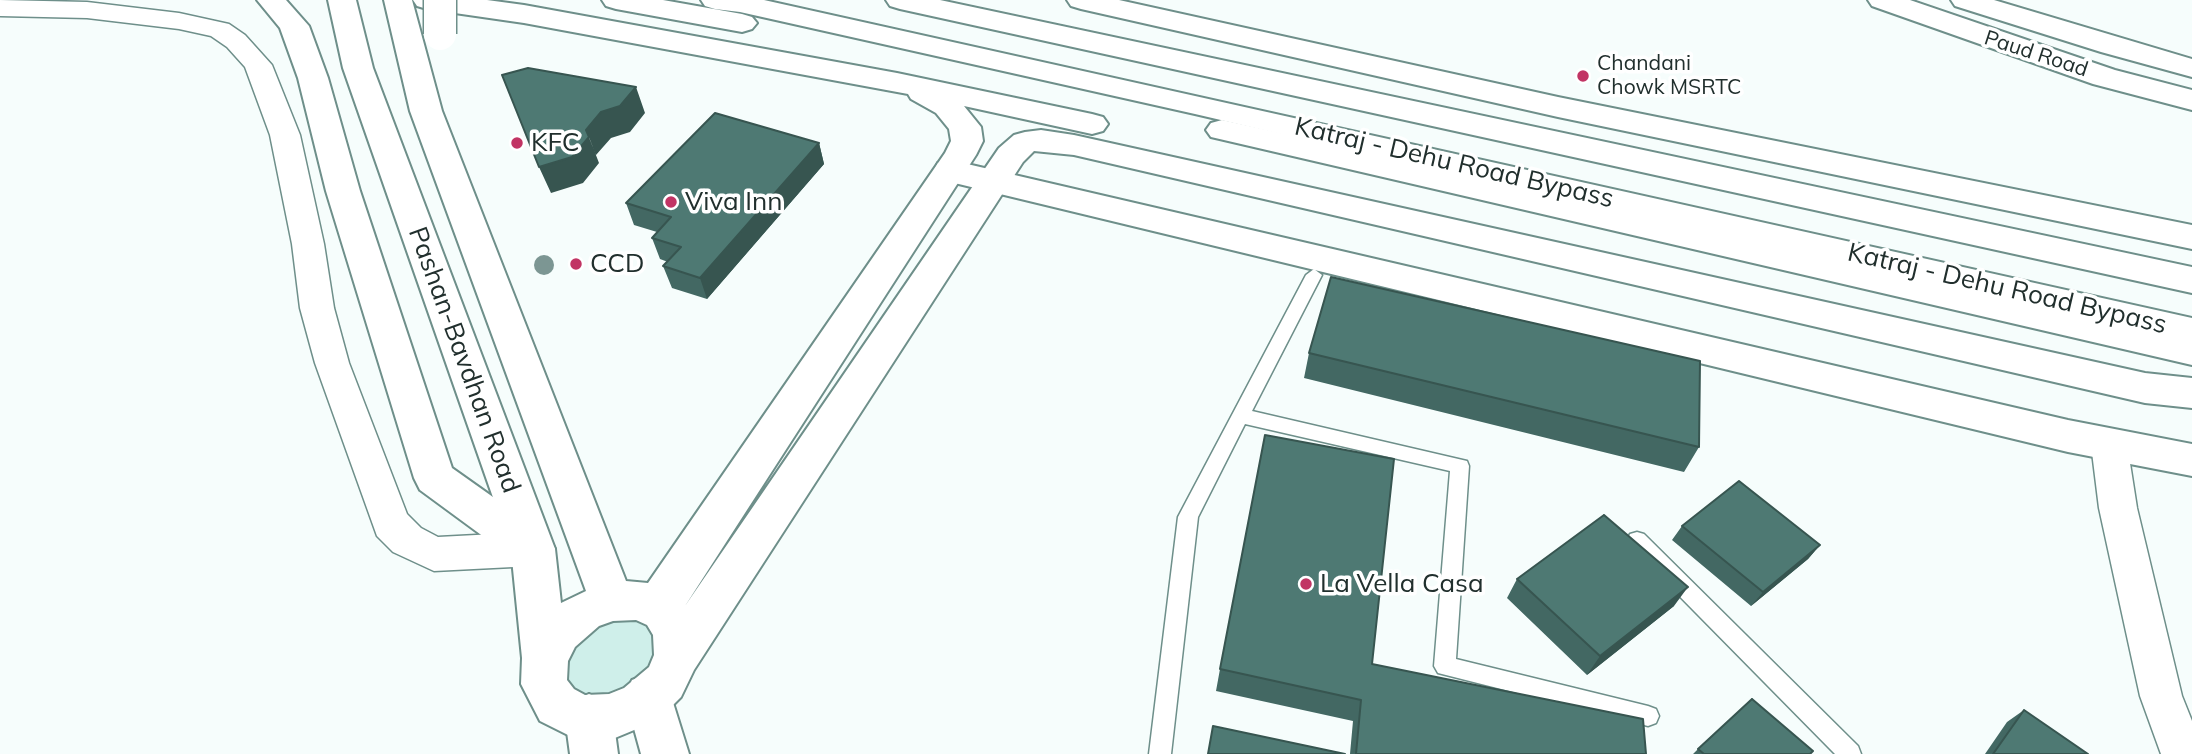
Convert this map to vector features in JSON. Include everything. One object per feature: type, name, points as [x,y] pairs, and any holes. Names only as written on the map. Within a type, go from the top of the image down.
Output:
[{"type":"main road","points":[[271,0],[294,26],[313,78],[343,191],[435,478],[533,549]]},
{"type":"main road","name":"Pashan-Bavdhan Road","points":[[342,0],[358,68],[533,549],[545,659]]},
{"type":"main road","points":[[398,0],[424,41]]},
{"type":"main road","points":[[427,0],[524,14],[897,82],[1136,133],[2143,362],[2192,380]]},
{"type":"main road","points":[[424,41],[440,0]]},
{"type":"main road","points":[[616,0],[769,29],[2192,351]]},
{"type":"main road","name":"Katraj - Dehu Road Bypass","points":[[715,0],[740,3],[1009,65],[1209,107],[2192,332]]},
{"type":"main road","name":"Katraj - Dehu Road Bypass","points":[[900,0],[2192,280]]},
{"type":"main road","points":[[985,0],[1038,31]]},
{"type":"main road","points":[[1081,0],[1572,110],[2192,237]]},
{"type":"main road","name":"Paud Road","points":[[1882,0],[2104,77],[2192,100]]},
{"type":"main road","points":[[1965,0],[2111,46],[2192,68]]},
{"type":"main road","points":[[2046,0],[2192,41]]},
{"type":"main road","name":"Pashan-Bavdhan Road","points":[[424,41],[426,111],[612,601]]},
{"type":"main road","points":[[657,608],[950,171],[967,141],[965,127],[947,106],[897,82]]},
{"type":"main road","points":[[677,656],[676,631],[663,611],[640,600],[612,601],[583,612],[559,633],[545,659],[544,684],[557,705],[580,718],[592,736],[610,717],[641,704],[665,682],[677,656],[993,181],[1016,148],[1025,142],[1041,140],[1074,145],[2145,388],[2192,393]]},
{"type":"main road","points":[[950,171],[2109,444],[2192,460]]},
{"type":"main road","points":[[649,696],[665,754]]},
{"type":"street","points":[[0,8],[87,10],[179,21],[220,30],[236,41],[258,65],[275,105],[298,191],[317,308],[332,363],[391,524],[407,540],[434,554],[533,549]]},
{"type":"street","points":[[2109,444],[2118,508],[2161,696],[2183,754]]},
{"type":"lane","points":[[1160,754],[1188,517],[1314,275]]},
{"type":"lane","points":[[1241,416],[1460,466],[1445,666],[1648,716]]},
{"type":"lane","points":[[1637,540],[1850,754]]},
{"type":"green space","points":[[656,614],[659,680],[584,712],[551,658],[583,616]]},
{"type":"building","points":[[528,68],[636,87],[620,106],[601,112],[586,130],[589,137],[572,157],[539,167],[502,75]]},
{"type":"building","points":[[715,113],[819,143],[700,278],[663,266],[681,247],[652,238],[671,217],[626,203]]},
{"type":"building","points":[[1331,277],[1700,361],[1699,447],[1309,353]]},
{"type":"building","name":"La Vella Casa","points":[[1265,435],[1394,459],[1372,664],[1643,719],[1646,754],[1356,754],[1361,700],[1220,669]]},
{"type":"building","points":[[1739,481],[1820,545],[1763,592],[1682,526]]},
{"type":"building","points":[[1604,515],[1688,587],[1600,656],[1517,579]]},
{"type":"building","points":[[1752,699],[1813,751],[1810,754],[1704,754],[1698,749]]},
{"type":"building","points":[[2024,710],[2088,754],[1993,754]]},
{"type":"building","points":[[1213,726],[1345,754],[1208,754]]},
{"type":"place","name":"Chandani Chowk MSRTC","points":[[1583,76]]},
{"type":"place","name":"KFC","points":[[517,143]]},
{"type":"place","name":"Viva Inn","points":[[671,202]]},
{"type":"place","name":"CCD","points":[[576,264]]},
{"type":"place","name":"La Vella Casa","points":[[1306,584]]}]
